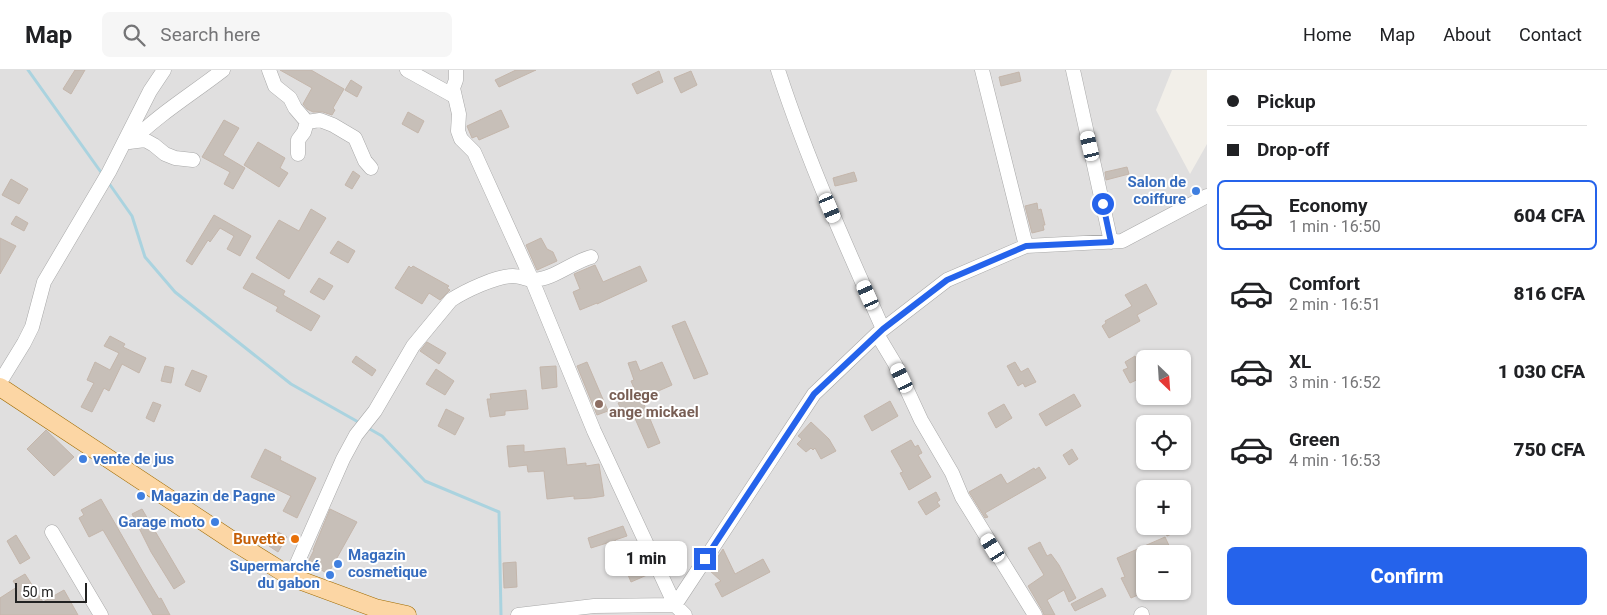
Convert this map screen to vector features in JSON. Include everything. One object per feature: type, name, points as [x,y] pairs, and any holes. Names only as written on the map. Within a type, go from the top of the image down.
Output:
[{"type":"main road","points":[[0,387],[232,541],[291,577],[370,611],[407,615]]},
{"type":"street","points":[[0,382],[24,344],[32,327],[44,282],[127,142],[150,91],[164,70]]},
{"type":"street","points":[[127,142],[223,70]]},
{"type":"street","points":[[269,70],[275,86],[290,98],[295,108],[307,122]]},
{"type":"street","points":[[407,70],[454,96]]},
{"type":"street","points":[[456,70],[456,80],[453,88],[459,114],[459,136],[474,152],[532,280],[594,431],[675,605],[685,615]]},
{"type":"street","points":[[778,70],[806,153],[880,332],[921,420],[952,473],[962,497],[1035,615]]},
{"type":"street","points":[[982,70],[1026,246]]},
{"type":"street","points":[[1073,70],[1111,242]]},
{"type":"street","points":[[307,122],[320,120],[355,138],[365,161],[371,168]]},
{"type":"street","points":[[298,154],[298,140],[304,132],[307,122]]},
{"type":"street","points":[[127,142],[145,140],[174,158],[193,160]]},
{"type":"street","points":[[675,605],[814,394],[880,332],[947,280],[1026,246],[1122,241],[1207,196]]},
{"type":"street","points":[[291,577],[343,459],[356,435],[375,410],[413,346],[451,300],[464,291],[505,277],[515,276],[537,280],[591,257]]},
{"type":"street","points":[[52,532],[101,615]]},
{"type":"street","points":[[518,615],[594,606],[675,605]]},
{"type":"shaded area","points":[[0,70],[1172,70],[1156,110],[1190,174],[1207,144],[1207,615],[0,615]]},
{"type":"building","points":[[75,70],[85,70],[71,94],[63,89]]},
{"type":"building","points":[[280,70],[311,70],[344,89],[333,108],[335,110],[332,115],[323,112],[313,112],[307,109],[303,104],[312,88]]},
{"type":"building","points":[[516,70],[536,70],[499,87],[495,80]]},
{"type":"building","points":[[659,71],[663,82],[637,94],[632,84]]},
{"type":"building","points":[[691,71],[697,85],[681,93],[674,78]]},
{"type":"building","points":[[1019,72],[1021,81],[1001,86],[999,77]]},
{"type":"building","points":[[351,80],[362,87],[357,97],[345,90]]},
{"type":"building","points":[[501,110],[509,127],[479,140],[477,136],[472,138],[467,126]]},
{"type":"building","points":[[408,112],[424,121],[418,133],[402,124]]},
{"type":"building","points":[[224,120],[239,128],[223,155],[245,168],[233,189],[224,184],[230,172],[202,157]]},
{"type":"building","points":[[258,142],[285,158],[280,168],[288,173],[279,187],[244,165]]},
{"type":"building","points":[[1127,167],[1129,174],[1106,180],[1105,172]]},
{"type":"building","points":[[353,171],[360,176],[352,189],[345,185]]},
{"type":"building","points":[[854,172],[857,181],[835,186],[833,178]]},
{"type":"building","points":[[11,179],[28,189],[19,204],[2,195]]},
{"type":"building","points":[[1037,203],[1038,210],[1041,209],[1045,225],[1043,225],[1044,230],[1032,233],[1025,206]]},
{"type":"building","points":[[311,209],[326,218],[289,279],[256,258],[279,220],[299,231]]},
{"type":"building","points":[[214,215],[251,236],[240,256],[227,249],[234,236],[220,228],[210,242],[208,240],[192,265],[186,261]]},
{"type":"building","points":[[16,216],[28,223],[24,231],[11,224]]},
{"type":"building","points":[[0,238],[16,246],[0,274]]},
{"type":"building","points":[[541,238],[547,249],[553,252],[557,261],[537,270],[526,245]]},
{"type":"building","points":[[338,241],[355,251],[348,263],[330,253]]},
{"type":"building","points":[[595,265],[603,282],[640,266],[647,281],[580,310],[573,292],[580,289],[574,274]]},
{"type":"building","points":[[409,266],[411,268],[413,266],[449,286],[447,288],[450,290],[440,300],[429,293],[422,304],[395,288]]},
{"type":"building","points":[[252,273],[285,291],[283,295],[320,316],[311,331],[276,311],[278,307],[243,288]]},
{"type":"building","points":[[319,278],[333,286],[324,300],[310,292]]},
{"type":"building","points":[[1146,284],[1157,304],[1137,315],[1140,321],[1109,338],[1102,326],[1106,323],[1105,321],[1132,306],[1125,295]]},
{"type":"building","points":[[685,321],[708,374],[694,379],[672,326]]},
{"type":"building","points":[[110,336],[125,344],[123,347],[146,358],[139,373],[122,364],[109,391],[104,388],[92,412],[81,407],[94,383],[87,380],[95,362],[110,370],[119,353],[104,346]]},
{"type":"building","points":[[427,342],[446,353],[439,364],[420,351]]},
{"type":"building","points":[[356,356],[376,370],[372,376],[352,362]]},
{"type":"building","points":[[1135,356],[1136,358],[1136,380],[1130,383],[1123,370],[1128,368],[1125,362]]},
{"type":"building","points":[[636,361],[640,371],[662,362],[672,385],[647,396],[649,399],[643,402],[660,443],[648,448],[630,407],[622,411],[618,403],[637,395],[631,381],[634,380],[628,363]]},
{"type":"building","points":[[587,362],[608,411],[597,415],[577,366]]},
{"type":"building","points":[[1015,362],[1021,372],[1028,368],[1036,382],[1025,387],[1023,383],[1018,386],[1007,366]]},
{"type":"building","points":[[165,366],[174,368],[171,383],[161,381]]},
{"type":"building","points":[[556,366],[557,387],[542,389],[540,367]]},
{"type":"building","points":[[436,369],[454,381],[445,395],[426,384]]},
{"type":"building","points":[[192,370],[207,376],[200,392],[185,385]]},
{"type":"building","points":[[526,390],[528,409],[505,411],[505,415],[490,417],[487,399],[491,399],[490,394]]},
{"type":"building","points":[[1074,394],[1081,406],[1046,426],[1039,414]]},
{"type":"building","points":[[890,401],[898,416],[872,431],[864,416]]},
{"type":"building","points":[[153,402],[161,405],[154,422],[146,418]]},
{"type":"building","points":[[1004,404],[1012,418],[996,428],[988,413]]},
{"type":"building","points":[[446,409],[464,418],[455,435],[438,426]]},
{"type":"building","points":[[811,422],[829,439],[836,451],[821,459],[815,448],[813,450],[811,448],[806,452],[797,444],[802,439],[798,436]]},
{"type":"building","points":[[46,430],[74,457],[54,476],[27,449]]},
{"type":"building","points":[[911,440],[915,447],[918,445],[922,453],[918,455],[931,477],[909,490],[900,473],[903,472],[891,451]]},
{"type":"building","points":[[524,445],[524,452],[565,448],[567,465],[586,463],[586,466],[599,464],[604,496],[574,499],[574,496],[547,499],[544,471],[528,472],[527,465],[509,467],[507,446]]},
{"type":"building","points":[[265,449],[281,457],[280,460],[316,478],[297,518],[283,511],[291,496],[251,477]]},
{"type":"building","points":[[1072,449],[1078,459],[1069,465],[1063,455]]},
{"type":"building","points":[[1039,467],[1046,478],[985,513],[988,517],[985,518],[969,492],[1001,474],[1007,484]]},
{"type":"building","points":[[936,492],[940,500],[937,502],[940,506],[926,515],[918,502]]},
{"type":"building","points":[[101,499],[170,615],[153,615],[103,530],[89,537],[79,518],[84,515],[81,510]]},
{"type":"building","points":[[142,509],[185,582],[174,589],[151,552],[132,514]]},
{"type":"building","points":[[330,509],[357,522],[328,574],[308,562]]},
{"type":"building","points":[[623,526],[627,536],[615,540],[617,547],[609,549],[607,543],[591,548],[588,538]]},
{"type":"building","points":[[278,532],[287,537],[278,552],[269,546]]},
{"type":"building","points":[[16,535],[30,558],[20,564],[7,541]]},
{"type":"building","points":[[1165,537],[1169,545],[1147,545]]},
{"type":"building","points":[[1040,542],[1047,556],[1051,554],[1059,565],[1076,598],[1069,602],[1064,590],[1047,600],[1055,615],[1044,615],[1028,586],[1044,575],[1028,548]]},
{"type":"building","points":[[723,549],[735,574],[763,559],[770,572],[722,597],[715,584],[721,581],[709,570]]},
{"type":"building","points":[[1136,550],[1136,596],[1131,598],[1121,578],[1125,577],[1117,558]]},
{"type":"building","points":[[637,552],[647,575],[631,582],[621,558]]},
{"type":"building","points":[[516,562],[517,587],[504,588],[503,563]]},
{"type":"building","points":[[25,574],[43,602],[64,590],[78,615],[0,615],[0,598],[17,587],[13,581]]},
{"type":"building","points":[[1102,588],[1106,596],[1075,611],[1071,604]]},
{"type":"waterway","points":[[28,70],[103,175]]},
{"type":"waterway","points":[[108,182],[132,216],[145,257],[175,292],[291,384],[360,423]]},
{"type":"waterway","points":[[368,428],[382,436],[425,481],[499,512],[501,615]]},
{"type":"place","name":"Salon de coiffure","points":[[1196,191]]},
{"type":"place","name":"college ange mickael","points":[[599,404]]},
{"type":"place","name":"vente de jus","points":[[83,459]]},
{"type":"place","name":"Magazin de Pagne","points":[[141,496]]},
{"type":"place","name":"Garage moto","points":[[215,522]]},
{"type":"place","name":"Buvette","points":[[295,539]]},
{"type":"place","name":"Magazin cosmetique","points":[[338,564]]},
{"type":"place","name":"Supermarché du gabon","points":[[330,575]]},
{"type":"route","points":[[705,559],[814,394],[877,334],[947,280],[1026,246],[1111,242],[1103,204]]}]
